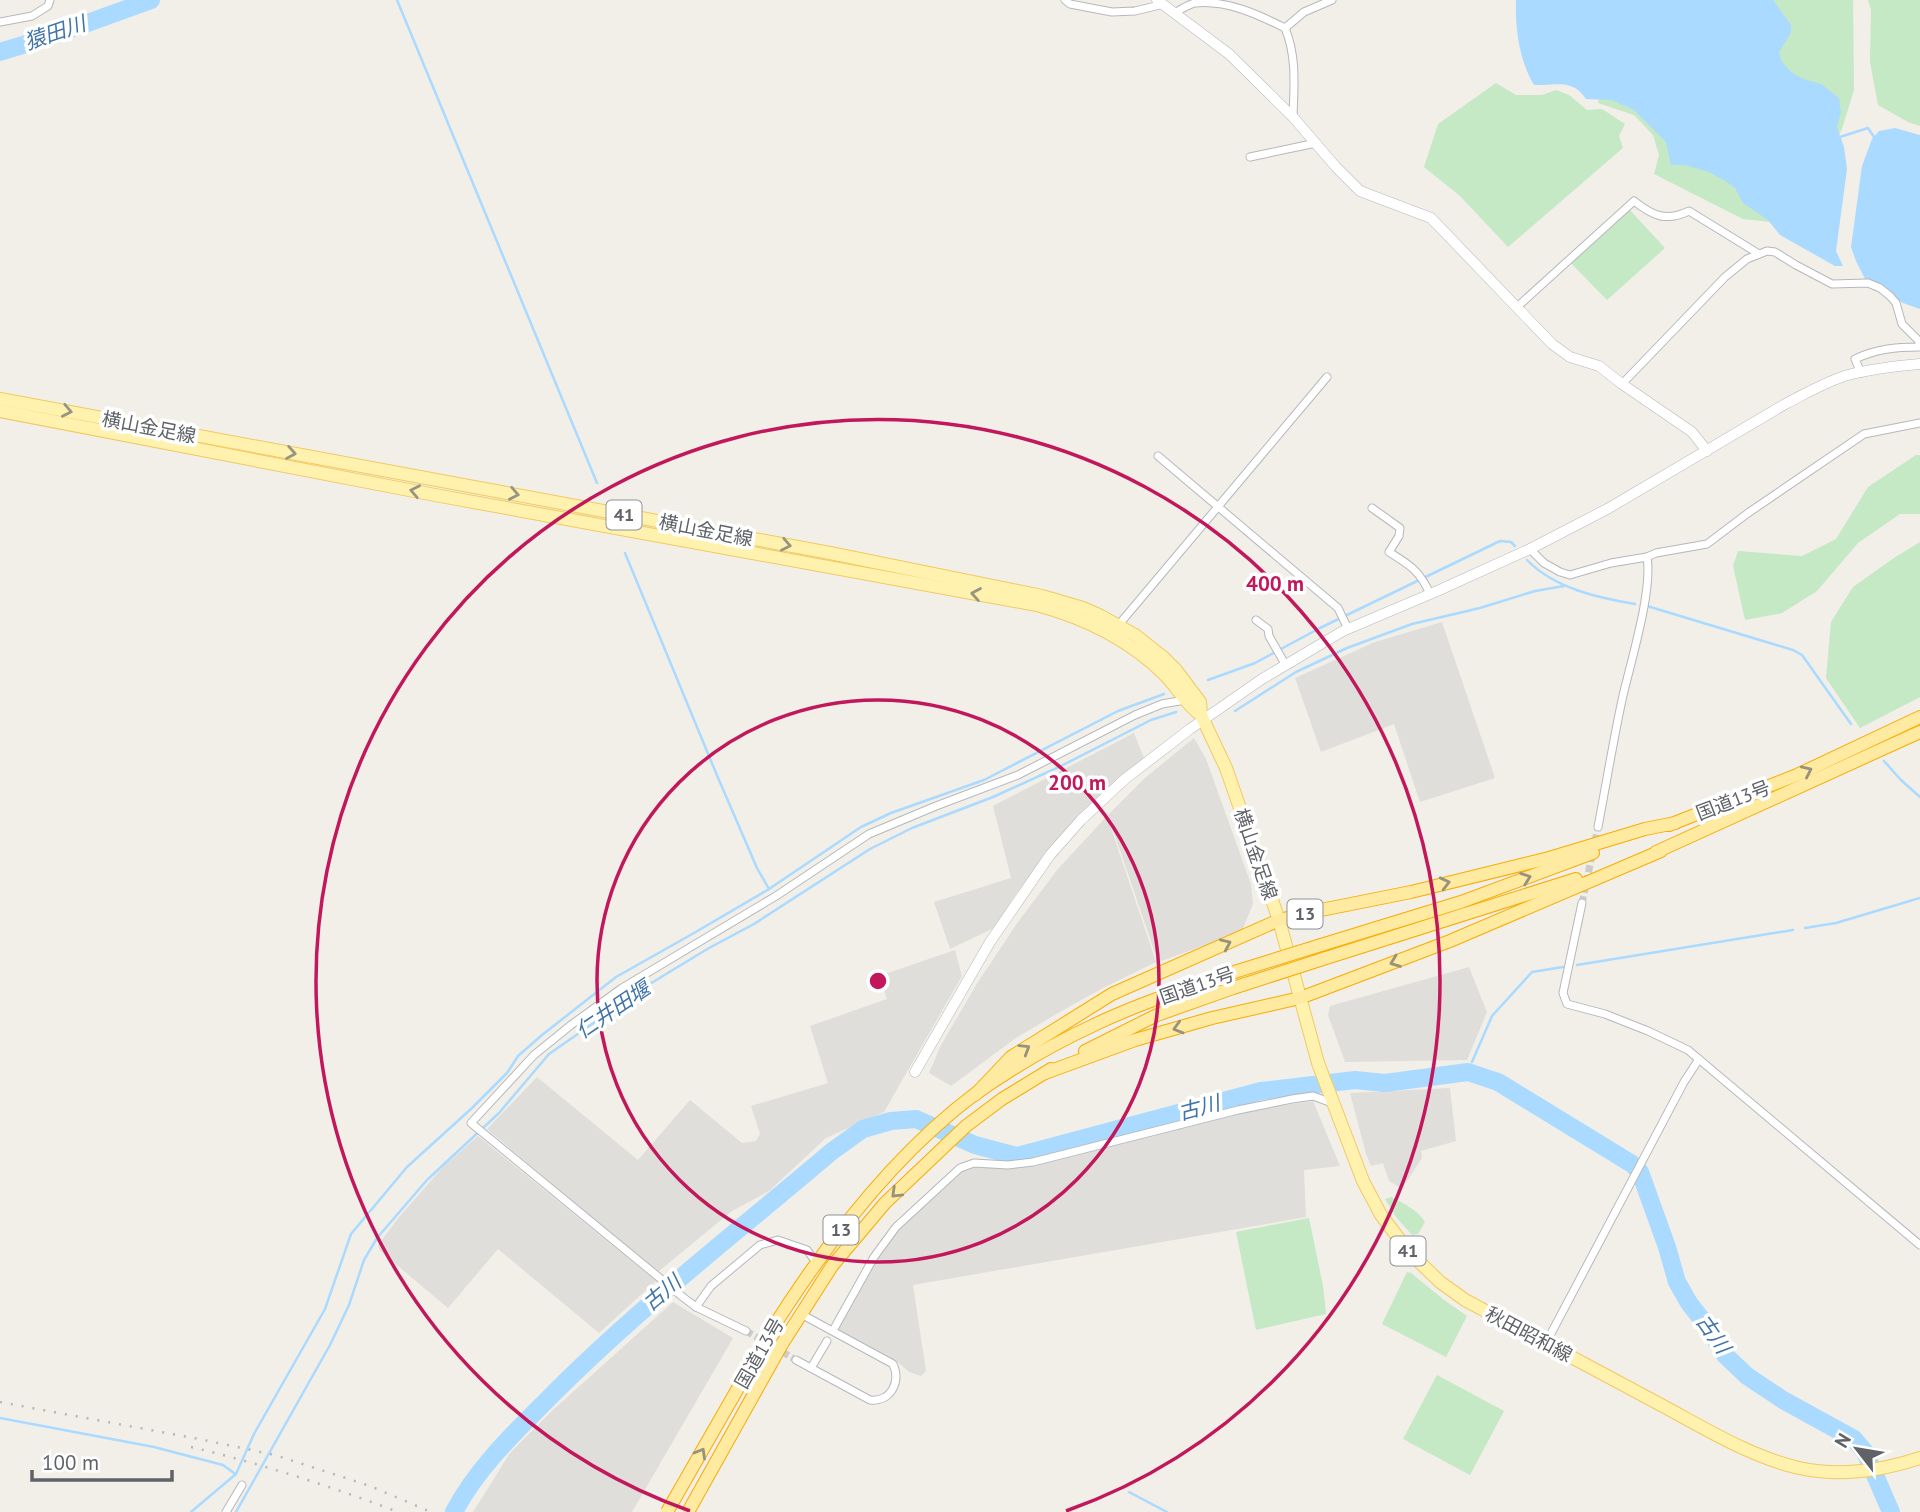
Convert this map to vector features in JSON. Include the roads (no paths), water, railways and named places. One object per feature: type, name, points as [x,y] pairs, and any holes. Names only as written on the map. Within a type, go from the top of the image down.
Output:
[{"type":"highway","name":"国道13号","points":[[667,1512],[769,1334],[816,1262],[901,1160],[975,1095],[1019,1066],[1092,1026],[1138,1005],[1321,944],[1461,902],[1797,775],[1920,717]]},
{"type":"highway","name":"国道13号","points":[[688,1512],[782,1344],[832,1266],[885,1203],[944,1145],[1002,1099],[1109,1038],[1157,1015],[1233,988],[1661,851],[1920,732]]},
{"type":"highway","name":"13","points":[[975,1095],[1011,1058],[1112,994],[1279,920],[1411,892],[1675,823]]},
{"type":"highway","name":"13","points":[[1045,1073],[1135,1040],[1212,1018],[1300,998],[1450,941],[1661,851]]},
{"type":"main road","name":"横山金足線","points":[[0,398],[1023,591],[1083,608],[1115,630],[1156,666],[1191,708],[1202,717]]},
{"type":"main road","name":"横山金足線","points":[[0,411],[463,500],[1037,605],[1115,630],[1149,646],[1176,670],[1200,702],[1202,717],[1226,768],[1279,920],[1300,998]]},
{"type":"main road","name":"秋田昭和線","points":[[1300,998],[1318,1063],[1363,1181],[1381,1215],[1409,1252],[1440,1282],[1465,1300],[1689,1420],[1768,1459],[1801,1468],[1848,1473],[1882,1469],[1920,1458]]},
{"type":"street","points":[[0,22],[32,16],[48,6],[50,0]]},
{"type":"street","points":[[1065,0],[1070,4],[1112,12],[1135,11],[1161,2],[1229,54],[1293,117],[1360,191],[1431,218],[1552,344],[1570,356],[1599,366],[1692,432],[1707,451]]},
{"type":"street","points":[[1285,28],[1304,12],[1332,0]]},
{"type":"street","points":[[1175,12],[1194,2],[1227,5],[1247,10],[1285,28],[1291,42],[1295,76],[1293,117]]},
{"type":"street","points":[[1250,157],[1316,143]]},
{"type":"street","points":[[1517,307],[1634,201],[1656,216],[1667,217],[1689,211],[1759,254]]},
{"type":"street","points":[[1622,384],[1725,277],[1747,259],[1767,251],[1775,251],[1832,284],[1868,283],[1890,296],[1896,303],[1902,324],[1919,341],[1919,347],[1879,349],[1864,354],[1854,359],[1861,373]]},
{"type":"street","points":[[915,1072],[990,942],[1050,855],[1081,820],[1125,779],[1202,717],[1283,660],[1345,621],[1530,549],[1609,508],[1815,388],[1848,375],[1920,364]]},
{"type":"street","points":[[1115,630],[1327,377]]},
{"type":"street","points":[[1530,549],[1544,562],[1570,575],[1664,551],[1707,544],[1864,434],[1920,423]]},
{"type":"street","points":[[1158,456],[1338,608],[1345,621]]},
{"type":"street","points":[[1372,508],[1400,528],[1399,536],[1388,552],[1421,575],[1428,590]]},
{"type":"street","points":[[1598,827],[1621,704],[1643,609],[1649,567],[1647,557]]},
{"type":"street","points":[[1256,620],[1268,629],[1269,636],[1283,660]]},
{"type":"street","points":[[746,1331],[696,1307],[684,1298],[471,1123],[534,1055],[571,1025],[622,988],[776,896],[869,834],[1018,775],[1135,715],[1162,704],[1185,700]]},
{"type":"street","points":[[1582,903],[1563,993],[1567,1004],[1605,1014],[1688,1050],[1920,1245]]},
{"type":"street","points":[[1546,1343],[1684,1082],[1699,1059]]},
{"type":"street","points":[[835,1327],[874,1257],[896,1227],[960,1168],[974,1163],[1008,1165],[1032,1162],[1292,1099],[1313,1096],[1332,1103]]},
{"type":"street","points":[[696,1307],[711,1286],[760,1245],[778,1240],[807,1250],[816,1262]]},
{"type":"street","points":[[796,1360],[875,1401],[887,1397],[897,1377],[893,1364],[801,1314]]},
{"type":"street","points":[[811,1368],[827,1341]]},
{"type":"street","points":[[226,1512],[242,1485]]},
{"type":"water","points":[[1516,0],[1773,0],[1791,25],[1791,33],[1779,52],[1782,62],[1791,72],[1821,84],[1839,98],[1841,112],[1837,127],[1844,147],[1847,169],[1836,251],[1843,266],[1835,266],[1780,235],[1768,220],[1743,203],[1735,188],[1727,182],[1709,172],[1685,165],[1671,165],[1666,142],[1634,110],[1612,100],[1586,99],[1581,92],[1569,86],[1534,85],[1519,44]]},
{"type":"water","points":[[1895,128],[1920,135],[1920,309],[1903,303],[1865,279],[1851,247],[1862,166],[1872,139],[1879,131]]},
{"type":"waterway","name":"猿田川","points":[[0,52],[151,0]]},
{"type":"waterway","points":[[397,0],[597,483]]},
{"type":"waterway","points":[[1840,137],[1868,128],[1874,137]]},
{"type":"waterway","points":[[1208,680],[1255,663],[1320,628],[1500,541],[1511,542],[1515,546]]},
{"type":"waterway","points":[[625,553],[716,773],[757,868],[769,889]]},
{"type":"waterway","points":[[1527,560],[1563,585],[1606,599],[1635,604]]},
{"type":"waterway","points":[[1235,711],[1296,672],[1347,648],[1412,624],[1480,608],[1535,591],[1564,586]]},
{"type":"waterway","points":[[1647,606],[1802,655],[1851,724]]},
{"type":"waterway","points":[[191,1512],[236,1474],[254,1434],[325,1309],[351,1234],[407,1167],[472,1108],[507,1073],[518,1056],[542,1035],[616,977],[769,889],[861,827],[891,813],[984,780],[1118,711],[1164,694]]},
{"type":"waterway","name":"仁井田堰","points":[[236,1512],[330,1345],[349,1305],[364,1260],[377,1238],[427,1180],[499,1113],[549,1054],[648,985],[754,924],[870,849],[912,828],[993,797],[1061,766],[1151,720],[1176,712]]},
{"type":"waterway","points":[[1884,761],[1920,797]]},
{"type":"waterway","points":[[1805,928],[1836,923],[1920,898]]},
{"type":"waterway","points":[[1577,965],[1793,930]]},
{"type":"waterway","points":[[1472,1062],[1492,1016],[1532,972],[1563,967]]},
{"type":"waterway","name":"古川","points":[[454,1512],[497,1452],[582,1365],[687,1272],[831,1152],[863,1129],[891,1121],[916,1119],[975,1145],[1017,1156],[1261,1091],[1355,1080],[1385,1083],[1468,1072],[1498,1082],[1632,1164],[1640,1172],[1677,1282],[1725,1355],[1747,1376],[1783,1400],[1854,1439],[1865,1452],[1891,1512]]},
{"type":"waterway","points":[[0,1418],[154,1447],[223,1465],[234,1473]]},
{"type":"waterway","points":[[1129,1492],[1167,1512]]},
{"type":"tunnel","points":[[1582,903],[1598,827]]},
{"type":"tunnel","points":[[746,1331],[796,1360]]},
{"type":"railway","points":[[0,1402],[275,1455],[370,1486],[431,1512]]},
{"type":"railway","points":[[191,1447],[296,1476],[398,1512]]}]
